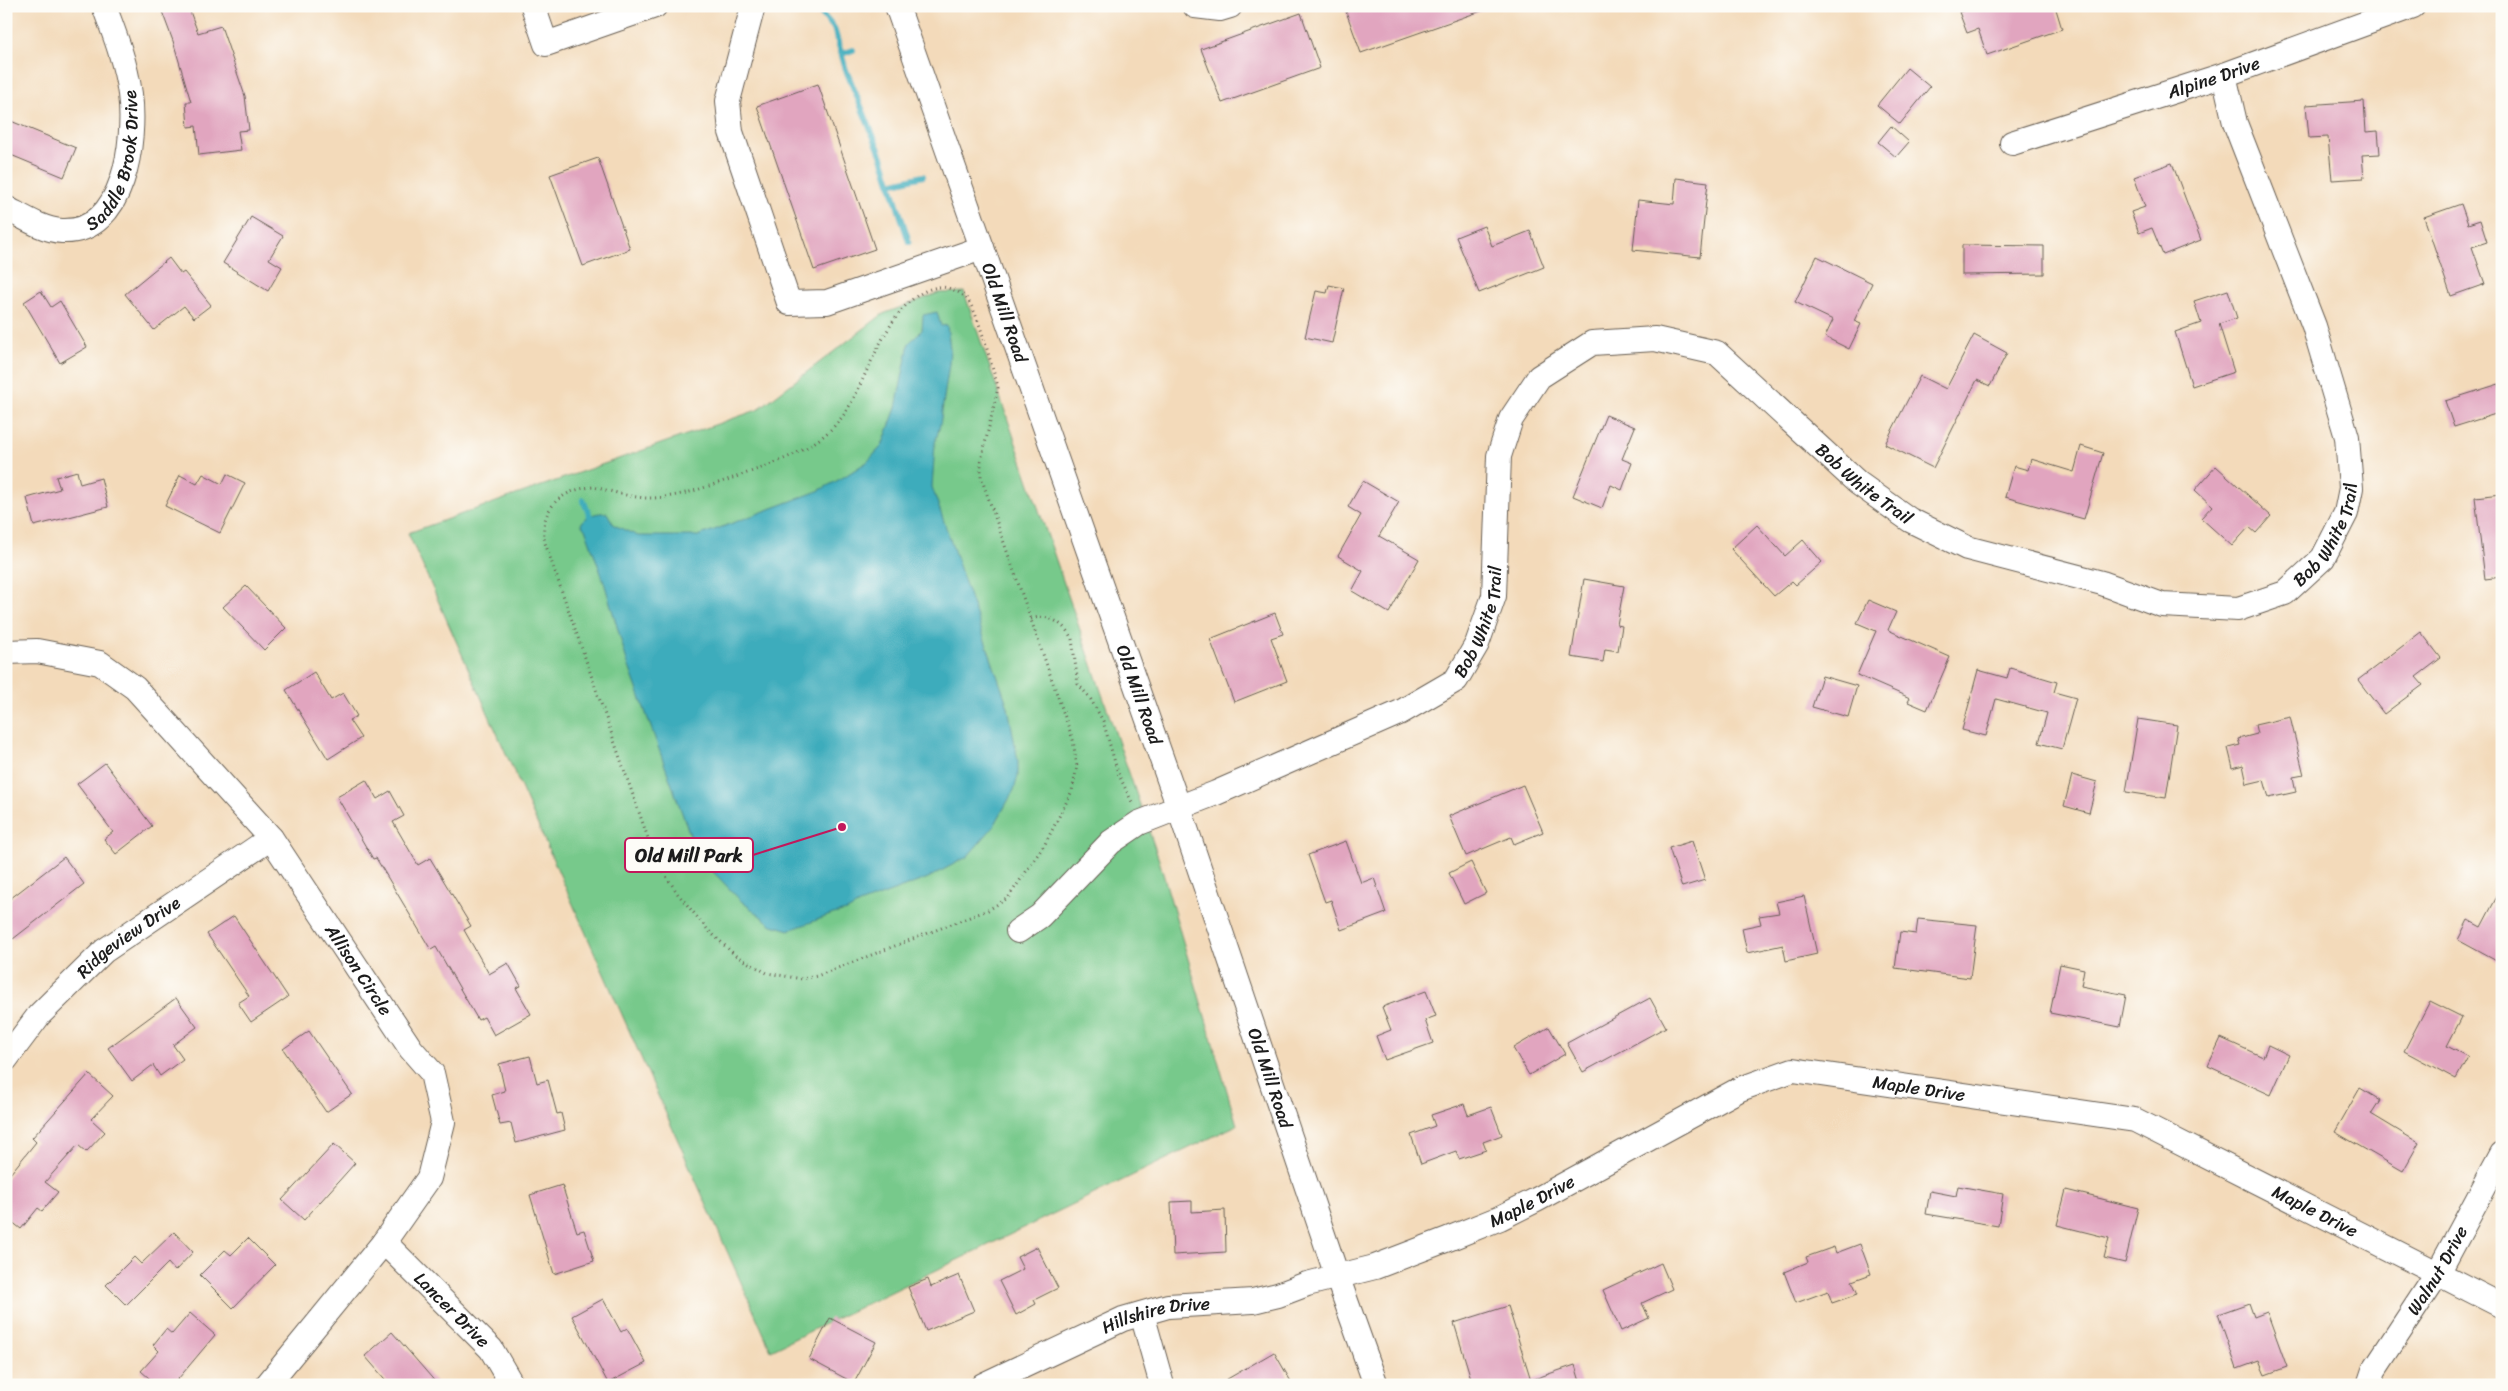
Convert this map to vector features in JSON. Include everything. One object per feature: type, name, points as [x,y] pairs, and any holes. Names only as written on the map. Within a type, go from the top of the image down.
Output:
[{"type":"street","name":"Saddle Brook Drive","points":[[6,208],[49,228],[62,231],[75,230],[98,219],[115,197],[131,149],[132,112],[128,76],[104,6]]},
{"type":"street","points":[[533,6],[546,44],[655,6]]},
{"type":"street","points":[[753,6],[728,101],[731,132],[789,303],[827,302],[982,248]]},
{"type":"street","name":"Old Mill Road","points":[[897,6],[1179,808],[1337,1276],[1376,1385]]},
{"type":"street","points":[[1195,6],[1220,9],[1230,6]]},
{"type":"street","name":"Alpine Drive","points":[[2012,143],[2224,75],[2413,6]]},
{"type":"street","name":"Bob White Trail","points":[[1018,931],[1040,916],[1111,842],[1139,823],[1179,808],[1402,712],[1456,680],[1477,644],[1494,596],[1499,456],[1511,419],[1539,377],[1592,343],[1655,339],[1717,353],[1858,483],[1910,520],[1967,548],[2102,583],[2162,604],[2238,609],[2285,592],[2323,558],[2346,513],[2351,488],[2347,436],[2314,326],[2235,123],[2224,75]]},
{"type":"street","name":"Allison Circle","points":[[6,652],[37,651],[100,663],[135,688],[271,838],[411,1050],[432,1073],[443,1122],[429,1178],[384,1242],[267,1385]]},
{"type":"street","name":"Ridgeview Drive","points":[[6,1059],[39,1015],[104,951],[271,838]]},
{"type":"street","name":"Maple Drive","points":[[1337,1276],[1375,1266],[1500,1218],[1740,1088],[1793,1070],[2135,1120],[2502,1306]]},
{"type":"street","name":"Walnut Drive","points":[[2369,1385],[2374,1370],[2438,1273],[2502,1154]]},
{"type":"street","name":"Lancer Drive","points":[[384,1242],[491,1349],[512,1385]]},
{"type":"street","name":"Hillshire Drive","points":[[983,1385],[1123,1319],[1168,1306],[1253,1300],[1337,1276]]},
{"type":"street","points":[[1142,1314],[1162,1385]]},
{"type":"path","points":[[948,288],[964,296],[971,305],[997,383],[998,388],[981,461],[981,477],[1031,619],[1073,740],[1077,767],[1072,792],[1064,810],[1026,874],[1008,898],[988,910],[833,971],[802,979],[786,977],[753,967],[723,945],[678,894],[656,861],[545,544],[543,524],[550,507],[556,501],[586,487],[651,498],[681,494],[776,463],[811,445],[834,425],[846,410],[885,333],[913,298],[921,290],[948,288]]},
{"type":"path","points":[[1031,619],[1042,616],[1048,617],[1069,632],[1072,639],[1078,684],[1090,698],[1103,721],[1118,773],[1136,810],[1139,823]]},
{"type":"green space","points":[[964,292],[1159,860],[1237,1125],[771,1350],[408,533],[757,410],[883,314],[938,293]]},
{"type":"water","points":[[937,312],[941,326],[947,325],[950,348],[940,425],[935,443],[932,487],[1008,707],[1018,761],[1018,776],[1014,790],[994,826],[967,857],[928,878],[859,904],[847,911],[833,914],[790,930],[772,925],[741,901],[702,860],[694,846],[627,661],[604,582],[586,531],[581,524],[592,515],[607,513],[614,525],[638,536],[698,536],[818,491],[842,478],[867,462],[882,446],[896,408],[909,343],[922,330],[923,315]]},
{"type":"building","points":[[160,6],[188,6],[198,33],[221,26],[245,96],[249,130],[238,131],[241,150],[199,155],[196,126],[188,127],[186,102],[191,102],[173,41]]},
{"type":"building","points":[[1344,6],[1486,6],[1487,9],[1361,53]]},
{"type":"building","points":[[1977,6],[2055,6],[2062,29],[1987,55],[1978,29],[1967,33],[1959,12]]},
{"type":"building","points":[[1301,13],[1320,68],[1222,103],[1201,49]]},
{"type":"building","points":[[1907,68],[1930,87],[1900,124],[1877,105]]},
{"type":"building","points":[[818,84],[875,249],[814,270],[757,106]]},
{"type":"building","points":[[2364,101],[2366,132],[2378,131],[2380,154],[2362,155],[2364,178],[2332,180],[2328,137],[2309,138],[2306,105]]},
{"type":"building","points":[[6,119],[76,148],[64,177],[6,153]]},
{"type":"building","points":[[1891,126],[1909,142],[1896,157],[1878,142]]},
{"type":"building","points":[[598,158],[630,249],[583,266],[550,175]]},
{"type":"building","points":[[2172,163],[2201,240],[2163,255],[2152,228],[2139,233],[2131,212],[2145,207],[2134,177]]},
{"type":"building","points":[[1676,178],[1708,182],[1700,257],[1633,250],[1638,200],[1674,204]]},
{"type":"building","points":[[2461,204],[2468,224],[2480,220],[2487,242],[2472,247],[2485,284],[2451,296],[2424,217]]},
{"type":"building","points":[[251,217],[283,236],[269,259],[282,267],[268,291],[223,263]]},
{"type":"building","points":[[1484,226],[1492,246],[1530,231],[1544,267],[1479,293],[1456,237]]},
{"type":"building","points":[[1962,245],[2044,246],[2044,274],[1962,275]]},
{"type":"building","points":[[1817,256],[1872,283],[1854,321],[1861,324],[1849,349],[1825,337],[1833,320],[1795,302]]},
{"type":"building","points":[[169,258],[181,274],[184,272],[211,305],[194,318],[184,306],[154,330],[125,294]]},
{"type":"building","points":[[1329,285],[1344,288],[1332,343],[1305,337],[1316,291],[1327,293]]},
{"type":"building","points":[[2228,290],[2237,318],[2219,324],[2234,372],[2192,386],[2175,332],[2201,323],[2194,301]]},
{"type":"building","points":[[41,291],[51,307],[60,301],[87,347],[60,363],[24,302]]},
{"type":"building","points":[[1974,335],[2007,353],[1990,386],[1977,380],[1933,468],[1885,444],[1920,376],[1946,389]]},
{"type":"building","points":[[2499,384],[2502,393],[2502,412],[2454,427],[2445,401]]},
{"type":"building","points":[[1606,415],[1635,427],[1622,459],[1632,463],[1622,490],[1611,485],[1602,508],[1573,496]]},
{"type":"building","points":[[2081,446],[2103,453],[2084,519],[2005,497],[2014,466],[2028,470],[2031,459],[2074,472]]},
{"type":"building","points":[[2216,466],[2271,516],[2256,533],[2249,527],[2232,546],[2201,518],[2212,506],[2195,490]]},
{"type":"building","points":[[77,471],[80,484],[101,478],[108,507],[34,526],[27,498],[60,489],[56,477]]},
{"type":"building","points":[[203,474],[222,484],[227,474],[245,483],[220,533],[165,506],[180,475],[197,484]]},
{"type":"building","points":[[1363,481],[1399,502],[1379,536],[1419,559],[1389,613],[1352,591],[1363,571],[1338,556],[1361,515],[1348,507]]},
{"type":"building","points":[[2502,494],[2502,577],[2485,579],[2475,497]]},
{"type":"building","points":[[1757,525],[1785,556],[1803,540],[1822,562],[1796,585],[1792,581],[1774,596],[1731,549]]},
{"type":"building","points":[[1584,579],[1624,586],[1617,625],[1622,626],[1618,651],[1605,649],[1603,662],[1571,657]]},
{"type":"building","points":[[246,586],[286,628],[264,650],[223,607]]},
{"type":"building","points":[[1868,600],[1896,612],[1888,630],[1950,657],[1927,710],[1908,702],[1910,698],[1857,675],[1876,631],[1857,623]]},
{"type":"building","points":[[1275,613],[1283,634],[1271,638],[1287,681],[1234,702],[1210,639]]},
{"type":"building","points":[[2421,632],[2441,658],[2416,677],[2423,685],[2384,714],[2358,680]]},
{"type":"building","points":[[2010,668],[2057,682],[2054,692],[2076,698],[2062,749],[2039,743],[2047,713],[1996,699],[1986,736],[1962,730],[1978,670],[2007,678]]},
{"type":"building","points":[[314,672],[331,700],[343,693],[357,716],[349,720],[361,738],[328,759],[286,690]]},
{"type":"building","points":[[1822,676],[1857,686],[1848,717],[1812,707]]},
{"type":"building","points":[[2290,717],[2304,775],[2293,777],[2296,792],[2269,798],[2264,780],[2247,784],[2243,765],[2233,768],[2228,748],[2240,745],[2238,739],[2257,734],[2255,725]]},
{"type":"building","points":[[2138,719],[2177,725],[2166,798],[2126,792]]},
{"type":"building","points":[[105,763],[152,826],[116,854],[104,839],[113,832],[77,784]]},
{"type":"building","points":[[2072,775],[2097,782],[2089,813],[2064,806]]},
{"type":"building","points":[[366,780],[377,799],[390,791],[404,816],[393,822],[418,865],[430,858],[471,926],[464,930],[489,974],[508,963],[521,986],[516,988],[531,1014],[494,1035],[484,1017],[478,1020],[436,947],[431,950],[376,858],[373,859],[337,797]]},
{"type":"building","points":[[1523,785],[1543,832],[1514,844],[1511,837],[1466,856],[1449,816]]},
{"type":"building","points":[[1346,841],[1361,883],[1374,878],[1386,913],[1341,930],[1331,900],[1325,902],[1308,855]]},
{"type":"building","points":[[1692,841],[1705,880],[1682,887],[1669,848]]},
{"type":"building","points":[[64,857],[84,884],[13,939],[6,931],[6,902]]},
{"type":"building","points":[[1471,862],[1486,893],[1464,904],[1449,873]]},
{"type":"building","points":[[2502,887],[2502,964],[2458,940],[2468,920],[2481,927]]},
{"type":"building","points":[[1804,896],[1817,954],[1786,961],[1783,945],[1747,953],[1742,928],[1761,924],[1759,916],[1779,913],[1776,902]]},
{"type":"building","points":[[234,916],[288,997],[251,1022],[238,1003],[249,996],[207,934]]},
{"type":"building","points":[[1918,919],[1977,925],[1970,978],[1895,968],[1900,932],[1916,934]]},
{"type":"building","points":[[2060,964],[2084,969],[2081,986],[2126,995],[2120,1027],[2050,1013]]},
{"type":"building","points":[[1426,991],[1436,1016],[1425,1020],[1433,1043],[1385,1060],[1376,1036],[1391,1030],[1382,1007]]},
{"type":"building","points":[[176,998],[197,1027],[173,1045],[183,1059],[160,1076],[153,1065],[132,1081],[108,1048]]},
{"type":"building","points":[[1650,998],[1666,1027],[1583,1072],[1567,1043]]},
{"type":"building","points":[[2430,1001],[2462,1017],[2447,1046],[2468,1057],[2456,1079],[2404,1051]]},
{"type":"building","points":[[1549,1027],[1565,1054],[1529,1075],[1513,1048]]},
{"type":"building","points":[[309,1031],[352,1094],[326,1112],[283,1049]]},
{"type":"building","points":[[2221,1038],[2263,1057],[2268,1045],[2289,1055],[2271,1095],[2208,1066]]},
{"type":"building","points":[[530,1056],[537,1083],[548,1080],[557,1114],[561,1113],[565,1130],[516,1143],[511,1123],[500,1125],[492,1095],[505,1091],[499,1064]]},
{"type":"building","points":[[89,1074],[113,1096],[91,1119],[105,1132],[86,1152],[78,1145],[45,1182],[58,1192],[42,1211],[38,1208],[21,1229],[6,1217],[6,1179],[36,1142],[32,1138]]},
{"type":"building","points":[[2360,1088],[2380,1100],[2371,1114],[2419,1143],[2403,1171],[2335,1132]]},
{"type":"building","points":[[1464,1104],[1468,1115],[1491,1107],[1502,1135],[1483,1142],[1486,1150],[1459,1159],[1456,1151],[1421,1164],[1411,1135],[1435,1126],[1431,1115]]},
{"type":"building","points":[[334,1144],[355,1163],[304,1220],[282,1200]]},
{"type":"building","points":[[562,1185],[577,1232],[584,1230],[594,1261],[554,1274],[530,1195]]},
{"type":"building","points":[[1958,1186],[2003,1194],[1998,1226],[1926,1214],[1930,1191],[1956,1196]]},
{"type":"building","points":[[2066,1190],[2138,1208],[2125,1263],[2104,1258],[2109,1238],[2057,1225]]},
{"type":"building","points":[[1192,1201],[1192,1212],[1225,1210],[1226,1252],[1173,1255],[1171,1202]]},
{"type":"building","points":[[174,1232],[193,1252],[175,1271],[168,1263],[126,1305],[106,1285],[134,1257],[141,1264]]},
{"type":"building","points":[[248,1238],[275,1265],[233,1308],[200,1275],[225,1250],[231,1255]]},
{"type":"building","points":[[1860,1244],[1871,1274],[1852,1281],[1858,1294],[1832,1303],[1828,1291],[1796,1303],[1784,1272],[1808,1262],[1806,1257],[1834,1247],[1836,1253]]},
{"type":"building","points":[[1037,1247],[1058,1288],[1034,1300],[1036,1304],[1016,1315],[999,1281],[1023,1269],[1017,1257]]},
{"type":"building","points":[[1661,1263],[1672,1289],[1642,1303],[1649,1318],[1621,1331],[1603,1290]]},
{"type":"building","points":[[959,1275],[974,1311],[926,1331],[908,1287],[928,1279],[931,1287]]},
{"type":"building","points":[[603,1299],[621,1332],[627,1328],[646,1363],[608,1383],[572,1316]]},
{"type":"building","points":[[2249,1303],[2254,1317],[2267,1312],[2287,1367],[2265,1375],[2259,1361],[2237,1369],[2218,1314]]},
{"type":"building","points":[[1508,1306],[1531,1380],[1575,1365],[1581,1385],[1473,1385],[1454,1323]]},
{"type":"building","points":[[190,1313],[215,1335],[173,1385],[157,1385],[141,1371],[159,1351],[153,1345],[166,1329],[172,1334]]},
{"type":"building","points":[[830,1318],[876,1342],[854,1383],[809,1359]]},
{"type":"building","points":[[392,1332],[438,1385],[390,1385],[365,1356]]},
{"type":"building","points":[[1274,1352],[1293,1385],[1217,1385]]},
{"type":"waterway","points":[[815,6],[834,28],[846,70],[882,157],[909,242]]},
{"type":"waterway","points":[[842,54],[853,50]]},
{"type":"waterway","points":[[890,184],[923,176]]},
{"type":"waterway","points":[[583,500],[590,516]]},
{"type":"place","name":"Old Mill Park","points":[[842,827]]}]
